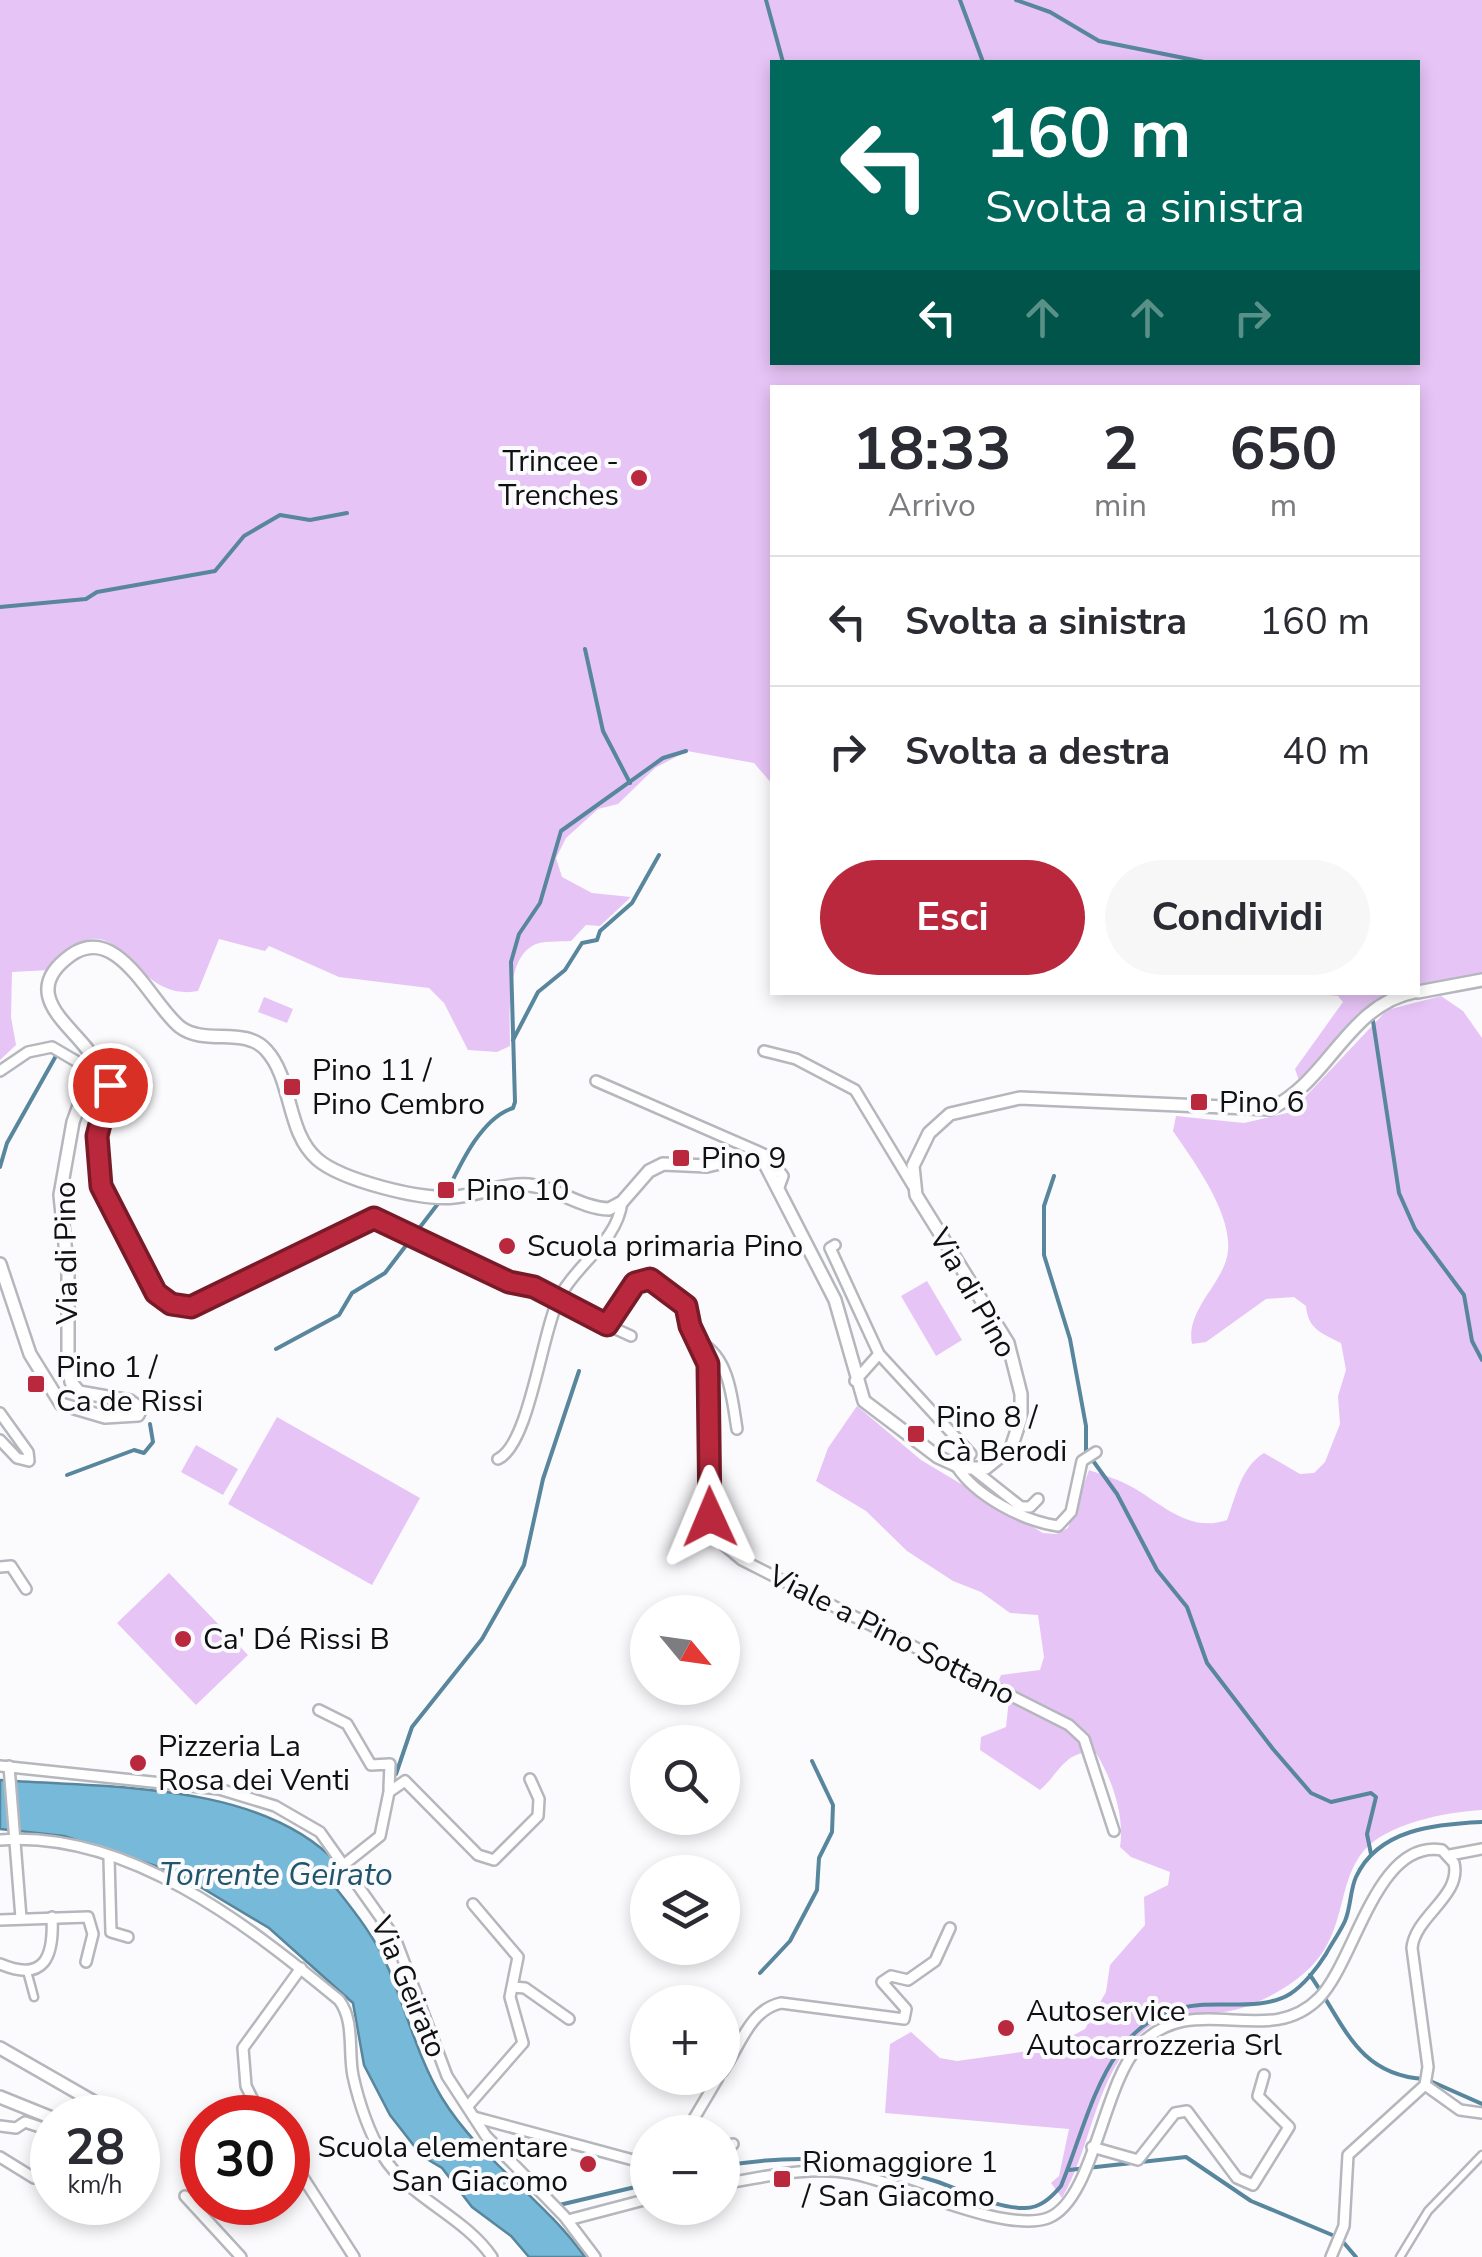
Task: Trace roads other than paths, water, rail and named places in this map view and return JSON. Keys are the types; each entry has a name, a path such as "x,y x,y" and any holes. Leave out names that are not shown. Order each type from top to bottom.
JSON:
{"street":[{"path":"92,1072 93,1057 56,1016 50,998 55,976 65,960 80,950 97,948 122,960 186,1031 246,1039 264,1046 275,1062 301,1136 314,1157 332,1170 426,1196 454,1197 527,1185 595,1208 614,1208 649,1171 669,1163 707,1166 752,1157 764,1162 835,1300 855,1381 864,1400 957,1466 970,1482 1003,1505 1058,1526 1071,1512 1082,1461 1096,1452"},
{"path":"1420,991 1482,980"},
{"path":"913,1186 912,1166 929,1132 950,1114 988,1102 1020,1098 1270,1109 1301,1089 1382,1002 1406,995"},
{"path":"0,1072 28,1052 52,1047 107,1078 110,1085 97,1136 101,1186 156,1293 171,1304 191,1307 204,1302 374,1218 509,1282 558,1299 631,1336"},
{"path":"764,1051 796,1059 855,1090 913,1186"},
{"name":"Via di Pino","path":"0,1264 30,1354 61,1404 105,1417 138,1415 141,1409 134,1402 78,1392 71,1382 68,1362 68,1274 60,1195 72,1122 92,1072"},
{"path":"596,1081 768,1156 783,1176 778,1187"},
{"name":"Via di Pino","path":"913,1186 1008,1343 1017,1371 1021,1394 1018,1432 999,1461 974,1469"},
{"path":"498,1459 509,1452 526,1408 558,1299 583,1260 611,1235 620,1221 622,1202"},
{"path":"835,1245 830,1248 846,1290 879,1354 971,1454"},
{"name":"Viale a Pino Sottano","path":"607,1325 635,1283 650,1279 686,1306 708,1364 710,1517 724,1544 742,1560 1052,1715 1084,1739 1114,1831"},
{"name":"Viale a Pino Sottano","path":"698,1342 711,1350 727,1378 737,1429"},
{"path":"855,1381 879,1354"},
{"path":"0,1414 28,1452 29,1461 20,1460 0,1440"},
{"path":"957,1466 974,1469 1021,1506 1030,1507 1038,1500"},
{"path":"0,1567 12,1566 26,1589"},
{"path":"319,1710 347,1724 371,1766 390,1764 380,1836 346,1863"},
{"path":"4,1766 16,1839 21,1918"},
{"name":"Via Geirato","path":"4,1766 237,1793 305,1821 346,1863 395,1938 447,2076 500,2153 547,2197 595,2257"},
{"path":"389,1792 398,1784 409,1782 456,1835 489,1861 503,1854 537,1819 540,1799 530,1779"},
{"path":"0,1840 66,1843 172,1882 223,1910 301,1968 345,2007 352,2074 384,2158 474,2236 492,2257"},
{"path":"740,2181 812,2171 849,2173 1007,2220 1039,2220 1058,2212 1073,2195 1124,2063 1150,2035 1177,2019 1274,2020 1309,2006 1338,1974 1395,1867 1418,1851 1434,1849 1450,1855 1482,1849"},
{"path":"1331,2257 1347,2241 1348,2154 1425,2085 1428,2067 1412,1948 1417,1930 1454,1879 1450,1855"},
{"path":"109,1858 110,1929 128,1937"},
{"path":"468,2106 523,2043 513,2015 518,1957 472,1904"},
{"path":"0,1920 88,1916 93,1934 86,1962"},
{"path":"0,1964 26,1971 37,1968 52,1951 52,1917"},
{"path":"740,2046 753,2018 768,2006 781,2003 904,2020 906,2009 882,1982 891,1976 908,1980 935,1961 950,1928"},
{"path":"250,2095 246,2086 243,2048 301,1968"},
{"path":"26,1971 34,1997"},
{"path":"514,1987 525,1988 568,2020"},
{"path":"0,2048 82,2095"},
{"path":"1092,2147 1138,2160 1175,2113 1186,2111 1237,2178 1253,2185 1289,2128 1258,2096 1264,2075"},
{"path":"1425,2085 1460,2110 1482,2112"},
{"path":"0,2097 30,2109"},
{"path":"474,2116 630,2159"},
{"path":"0,2126 16,2128 25,2122 30,2124"},
{"path":"1400,2257 1428,2211 1482,2155"},
{"path":"0,2157 30,2176"},
{"path":"310,2188 354,2257"},
{"path":"566,2218 630,2203"},
{"path":"211,2225 241,2257"}],"water":[{"name":"Torrente Geirato","path":"0,1780 180,1794 268,1817 306,1837 338,1864 335,1887 384,1959 419,2051 442,2098 474,2141 550,2216 585,2257 529,2257 511,2236 472,2207 442,2168 422,2156 390,2115 364,2065 353,2003 269,1928 177,1873 64,1836 0,1829"}],"waterway":[{"path":"766,0 782,60"},
{"path":"960,0 982,60"},
{"path":"1016,0 1050,12 1099,41 1194,60"},
{"path":"0,607 86,599 97,592 215,571 244,536 280,515 310,520 347,513"},
{"path":"585,649 603,731 630,783"},
{"path":"446,1194 481,1132 513,1108 515,1102 511,962 519,934 540,903 561,831 663,758 686,751"},
{"path":"513,1040 538,992 565,970 582,943 597,940 600,931 632,903 659,855"},
{"path":"1373,1021 1399,1193 1415,1229 1464,1295 1472,1341 1482,1360"},
{"path":"0,1167 7,1143 57,1054"},
{"path":"1054,1176 1044,1206 1044,1255 1070,1339 1086,1426 1086,1451 1117,1494 1157,1570 1187,1607 1207,1663 1273,1749 1311,1793 1331,1802 1371,1793 1376,1797 1367,1834 1371,1854"},
{"path":"276,1349 339,1315 352,1293 385,1273 440,1201"},
{"path":"396,1774 412,1727 482,1639 524,1565 543,1479 579,1371"},
{"path":"67,1475 134,1450 144,1453 153,1442 150,1424"},
{"path":"760,1973 790,1941 817,1890 819,1858 832,1832 833,1805 812,1761"},
{"path":"740,2163 804,2159 855,2163 935,2181 1001,2205 1039,2205 1061,2186 1106,2071 1143,2026 1168,2012 1200,2005 1258,2004 1290,1994 1326,1954 1345,1921 1356,1877 1379,1848 1410,1832 1482,1822"},
{"path":"1310,1975 1343,2028 1367,2057 1400,2075 1423,2079"},
{"path":"1428,2080 1482,2104"},
{"path":"1069,2170 1186,2157 1251,2201 1337,2237"},
{"path":"555,2206 630,2188"},
{"path":"1344,2243 1356,2257"}],"place":[{"name":"Trincee - Trenches","path":"639,478"},
{"name":"Pino 11 / Pino Cembro","path":"292,1087"},
{"name":"Pino 6","path":"1199,1102"},
{"name":"Pino 9","path":"681,1158"},
{"name":"Pino 10","path":"446,1190"},
{"name":"Scuola primaria Pino","path":"507,1246"},
{"name":"Pino 1 / Ca de Rissi","path":"36,1384"},
{"name":"Pino 8 / Cà Berodi","path":"916,1434"},
{"name":"Ca' Dé Rissi B","path":"183,1639"},
{"name":"Pizzeria La Rosa dei Venti","path":"138,1763"},
{"name":"Autoservice Autocarrozzeria Srl","path":"1006,2028"},
{"name":"Scuola elementare San Giacomo","path":"588,2164"},
{"name":"Riomaggiore 1 / San Giacomo","path":"782,2179"}]}
